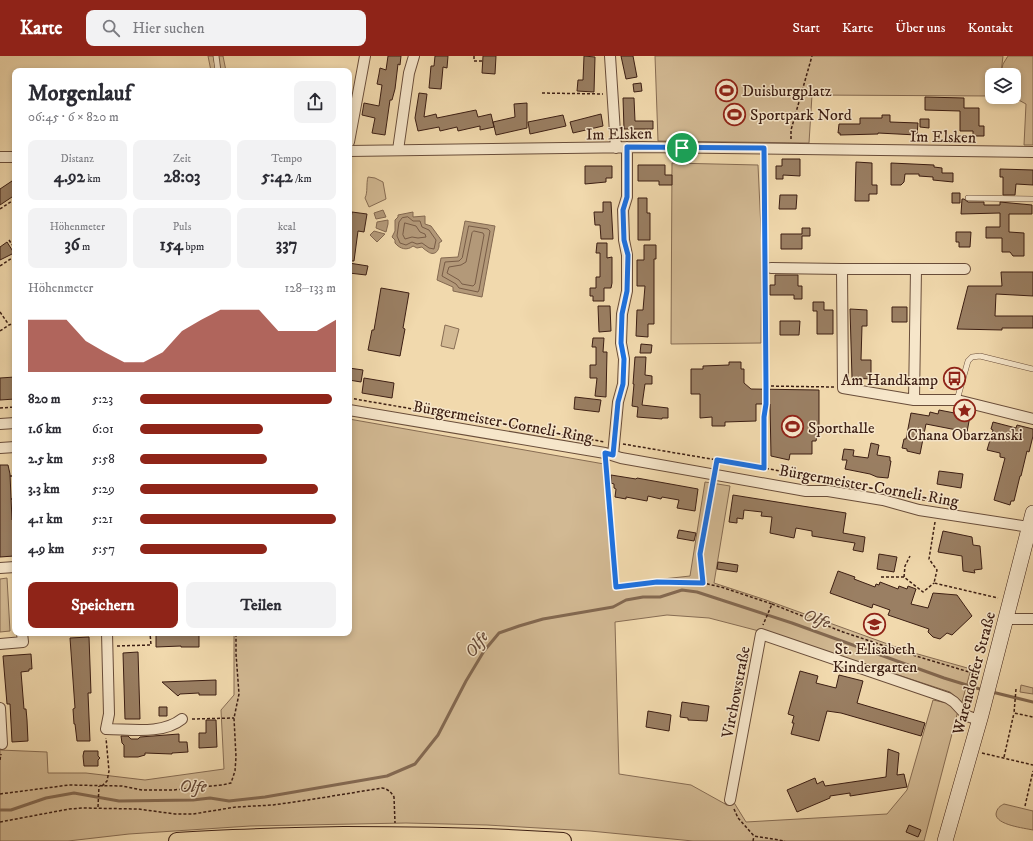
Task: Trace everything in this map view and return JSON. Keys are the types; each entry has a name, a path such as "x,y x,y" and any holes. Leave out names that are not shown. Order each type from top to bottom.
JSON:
{"main road":[{"name":"Warendorfer Straße","path":"946,841 1011,601 1031,520"},
{"path":"177,841 305,836 395,835 563,841"}],"street":[{"path":"352,126 365,56"},
{"path":"398,150 409,73 414,56"},
{"path":"610,56 616,148"},
{"path":"609,454 614,443 618,402 623,384 624,359 621,343 622,314 627,291 628,255 624,240 623,210 627,197 627,147"},
{"name":"Im Elsken","path":"352,151 627,147 1033,152"},
{"path":"0,157 12,157"},
{"path":"842,269 843,388 914,400 957,400 1033,419"},
{"path":"914,400 916,269"},
{"path":"767,270 965,269"},
{"name":"Bürgermeister-Corneli-Ring","path":"352,411 609,454 806,491 828,491 883,500 919,510 938,507 1031,520"},
{"path":"0,424 12,423"},
{"path":"0,448 12,446"},
{"path":"0,568 12,567"},
{"path":"1006,619 1033,619"},
{"name":"Virchowstraße","path":"730,800 761,634 948,698 954,702 967,716 979,720"},
{"path":"0,644 23,642 22,636"},
{"path":"107,636 109,714 106,729 143,730 166,728 175,725 182,719"},
{"path":"0,708 2,744"}],"lane":[{"path":"216,56 218,68"},
{"path":"968,198 1033,199"},
{"path":"957,400 968,361 972,357 980,356 1033,369"}],"path":[{"path":"474,56 474,61 483,61"},
{"path":"791,149 791,130 812,56"},
{"path":"542,93 612,94"},
{"path":"764,148 767,270 764,468"},
{"path":"0,210 12,200"},
{"path":"9,240 12,244"},
{"path":"0,266 12,258"},
{"path":"4,259 7,262"},
{"path":"0,312 9,325"},
{"path":"0,331 12,324"},
{"path":"766,386 827,386 843,388"},
{"path":"352,399 764,468 807,476 815,481"},
{"path":"0,408 12,407"},
{"path":"609,454 616,587 657,582 703,583 721,587 772,604 843,632 906,653 988,686"},
{"path":"703,583 700,554 714,474"},
{"path":"881,577 904,577 923,592 934,583 937,570 929,559 938,507 910,497"},
{"path":"904,577 905,566 910,556"},
{"path":"934,583 1011,601"},
{"path":"764,621 772,604"},
{"path":"107,647 151,645 150,636"},
{"path":"0,794 70,786 122,786 142,790 173,790 222,786 231,783 235,771 236,758 234,718 239,694 236,636"},
{"path":"1004,758 1014,712 1016,689"},
{"path":"1014,712 1033,717"},
{"path":"182,719 234,718"},
{"path":"102,786 107,781 109,771 106,729"},
{"path":"970,750 1033,765"},
{"path":"1025,806 1033,771"},
{"path":"98,806 99,787"},
{"path":"0,822 69,809 98,806 175,814 193,814 236,807 274,805 382,788 387,789 394,797 395,835"},
{"path":"730,800 738,818 754,836 785,841"},
{"path":"753,841 754,836"}],"shaded area":[{"path":"208,56 213,56 215,68 210,68"},
{"path":"219,56 223,56 225,68 221,68"},
{"name":"Sportpark Nord","path":"655,56 1003,56 1002,68 985,68 985,96 812,95 809,143 658,141"},
{"name":"Sportpark Nord","path":"1008,56 1033,56 1033,145 1024,145 1026,104 1021,101 1021,68 1002,68"},
{"path":"672,163 758,165 762,251 761,343 671,344"},
{"path":"368,177 375,178 383,182 386,199 369,207 365,198"},
{"path":"445,325 459,329 454,349 441,346"},
{"path":"352,420 604,464 614,589 618,584 690,576 705,482 730,486 714,583 766,600 907,651 971,669 962,702 950,692 764,631 709,618 667,615 615,622 619,774 691,785 727,805 733,801 746,822 887,814 907,790 933,700 947,703 958,711 924,841 693,841 590,831 487,825 406,823 250,826 129,834 68,841 0,841 0,750 47,752 48,773 86,773 145,780 224,769 221,710 234,695 234,636 352,636"},
{"path":"7,578 10,631 0,632 0,579"},
{"path":"1021,685 1033,688 1033,694 1020,692"},
{"path":"1004,804 1033,811 1033,830 1005,823 997,818 997,810"}],"water":[{"path":"383,210 386,217 376,219 374,213"},
{"path":"413,212 413,217 425,216 425,224 431,226 442,241 439,243 439,248 436,252 430,253 422,247 417,248 413,246 404,249 395,243 395,240 392,237 395,231 395,220 398,215"},
{"path":"388,220 386,232 376,228 377,222"},
{"path":"465,221 495,226 482,297 453,291 453,287 437,280 441,258 458,257"},
{"path":"374,231 385,234 377,242 370,235"}],"building":[{"path":"388,56 401,56 400,65 398,64 395,89 392,100 390,100 385,135 372,133 375,118 362,115 364,103 379,106 382,85 377,84 380,68 386,70"},
{"path":"435,56 448,56 447,68 443,67 441,89 429,88 431,66 434,66"},
{"path":"483,56 496,56 495,74 482,73"},
{"path":"584,56 595,57 594,92 577,91 578,80 583,80"},
{"path":"621,56 633,56 637,77 626,79"},
{"path":"641,83 642,91 634,92 633,84"},
{"path":"419,93 427,94 424,117 436,114 437,118 476,110 478,117 491,114 494,127 480,130 480,126 458,131 457,127 440,131 439,127 418,131 415,118"},
{"path":"925,97 964,98 964,108 979,108 979,126 984,126 984,136 973,136 973,131 960,131 960,111 925,110"},
{"path":"623,98 634,98 635,121 653,121 653,129 624,129"},
{"path":"527,103 527,128 496,135 493,122 515,117 514,104"},
{"path":"601,114 603,126 573,133 570,122"},
{"path":"563,115 566,126 530,134 528,122"},
{"path":"882,115 890,115 890,122 918,123 917,135 878,133 840,135 840,133 838,133 839,124 860,124 860,118 882,118"},
{"path":"920,119 929,119 929,128 920,127"},
{"path":"782,159 800,159 800,176 783,175 783,179 776,179 776,166 782,166"},
{"path":"856,162 872,163 872,185 877,185 877,194 869,194 869,201 855,201"},
{"path":"891,163 934,165 934,167 942,168 942,173 953,173 953,182 933,180 933,177 919,176 919,174 905,174 904,182 901,185 891,185"},
{"path":"638,165 665,165 665,175 672,175 672,185 659,185 659,181 638,181"},
{"path":"585,166 612,166 612,178 606,178 606,182 585,184"},
{"path":"1000,169 1033,170 1033,185 1016,184 1015,195 1003,195 1003,177 1000,177"},
{"path":"12,181 12,197 0,205 0,189"},
{"path":"952,193 960,193 960,203 952,203"},
{"path":"780,195 797,195 796,209 779,209"},
{"path":"638,198 647,198 647,213 650,213 650,240 638,240"},
{"path":"962,199 968,202 984,202 984,205 1000,205 1000,202 1032,205 1032,214 1009,214 1009,232 1024,233 1024,256 1013,256 1010,252 1002,252 1002,238 986,238 986,227 1000,227 1000,213 961,214"},
{"path":"603,202 611,202 613,239 601,239 600,225 595,225 594,212 603,212"},
{"path":"352,212 367,214 364,232 358,231 354,261 352,261"},
{"path":"802,228 810,228 810,236 802,236 802,249 781,249 781,234 802,234"},
{"path":"956,232 971,232 970,247 959,247 959,242 956,242"},
{"path":"7,242 12,250 12,254 0,260 0,247"},
{"path":"597,243 607,243 607,258 612,257 612,283 611,288 604,288 604,301 593,301 593,296 590,296 590,288 596,288 596,277 600,277 600,253 596,253"},
{"path":"644,245 656,245 656,259 654,259 654,324 648,324 648,337 636,336 637,310 643,310 645,286 637,286 637,260 644,260"},
{"path":"352,263 368,266 366,275 352,273"},
{"path":"1001,272 1033,272 1033,296 996,294 995,316 1033,316 1033,328 1002,328 1002,330 957,329 968,286 1002,286"},
{"path":"775,275 798,275 798,286 802,286 802,299 794,299 794,295 770,295 770,285 775,285"},
{"path":"381,288 409,293 400,356 368,350 372,330 374,330"},
{"path":"813,302 824,302 824,310 833,310 833,334 817,334 817,311 813,311"},
{"path":"598,306 610,306 611,331 599,332"},
{"path":"892,307 907,307 907,322 892,322"},
{"path":"850,309 867,310 867,326 862,326 861,360 871,360 871,379 852,378"},
{"path":"780,321 800,321 799,335 780,335"},
{"path":"593,338 604,338 603,352 607,352 606,397 595,396 597,378 590,378 590,365 596,365 596,347 592,347"},
{"path":"641,344 652,345 651,353 640,353"},
{"path":"635,357 646,357 645,375 652,376 652,384 645,384 642,405 668,408 668,418 637,417 638,407 632,406"},
{"path":"729,362 741,362 741,369 744,369 744,383 751,389 819,390 819,424 816,441 812,441 812,454 790,454 789,460 771,456 770,404 756,404 756,421 725,422 725,426 712,426 712,417 700,418 700,394 691,394 691,369 703,369 703,366 729,365"},
{"path":"352,368 363,370 361,382 352,380"},
{"path":"12,377 12,399 0,400 0,378"},
{"path":"364,378 394,383 392,398 362,393"},
{"path":"575,397 601,400 599,412 574,409"},
{"path":"939,410 970,416 967,432 926,424 920,454 907,451 907,449 902,448 904,439 906,439 911,413 929,416 930,412 938,414"},
{"path":"993,422 1016,428 1017,425 1033,429 1029,452 1027,451 1014,501 1011,501 1010,505 994,500 1005,458 1000,457 1000,453 987,450 993,430 991,429"},
{"path":"871,443 879,445 877,455 890,457 891,461 888,478 877,477 870,474 845,469 847,460 842,460 844,449 854,450 853,456 868,458"},
{"path":"0,465 8,465 10,474 12,556 0,557"},
{"path":"939,471 963,474 961,488 937,484"},
{"path":"611,475 698,489 695,511 677,508 679,500 662,497 661,499 648,496 647,501 626,497 626,499 615,497 616,489 614,488 614,484 611,483"},
{"path":"733,495 846,513 843,533 865,537 863,552 853,550 855,543 812,536 812,531 796,528 794,538 770,533 772,517 761,516 762,512 744,510 743,519 737,518 737,523 729,522"},
{"path":"679,530 696,533 694,541 677,538"},
{"path":"943,531 972,537 973,545 980,546 982,569 974,570 975,573 963,571 962,556 938,552"},
{"path":"879,554 897,557 894,572 877,569"},
{"path":"718,562 738,565 737,572 717,569"},
{"path":"838,571 855,577 854,579 875,587 876,584 879,585 880,582 898,589 899,586 907,589 908,586 916,589 911,604 928,608 933,593 957,595 972,616 952,635 947,633 940,639 933,637 928,632 929,629 888,615 890,610 873,604 872,608 830,593"},
{"path":"156,636 199,636 199,647 156,647"},
{"path":"89,637 91,693 88,693 90,741 77,741 74,724 73,709 75,708 70,638"},
{"path":"138,652 140,719 125,719 123,653"},
{"path":"31,654 32,669 21,672 24,709 26,709 28,741 12,742 10,704 7,704 3,656"},
{"path":"800,671 818,676 816,683 836,688 839,675 863,681 857,703 925,723 921,736 841,713 827,711 819,741 791,734 794,716 788,714"},
{"path":"216,680 216,695 199,695 199,693 180,694 178,696 162,682"},
{"path":"682,702 709,706 707,721 688,720 688,718 680,717"},
{"path":"159,707 167,707 167,716 159,716"},
{"path":"648,711 671,715 669,731 646,727"},
{"path":"206,720 216,720 217,747 199,748 199,733 206,733"},
{"path":"179,734 179,742 187,742 188,752 172,754 145,753 145,755 138,757 124,757 124,745 122,743 121,736 128,736 131,739 138,739 140,737"},
{"path":"888,749 899,753 897,775 904,774 907,787 850,796 850,793 830,796 830,798 797,812 787,790 815,778 817,784 823,781 825,786 886,777"},
{"path":"84,751 98,751 98,756 100,758 98,760 98,766 84,766"},
{"path":"909,825 921,830 918,837 906,832"}],"waterway":[{"name":"Olfe","path":"0,810 11,810 46,798 74,793 119,801 193,800 210,798 229,801 265,797 387,776 415,764 438,735 466,681 484,651 499,633 543,619 613,607 626,600 643,597 660,597 682,590 697,592 792,623 944,678 983,690"},
{"name":"Olfe","path":"992,692 1033,702"}],"place":[{"name":"Duisburgplatz","path":"727,90"},
{"name":"Sportpark Nord","path":"734,114"},
{"name":"Am Handkamp","path":"954,379"},
{"name":"Chana Obarzanski","path":"965,410"},
{"name":"Sporthalle","path":"793,427"},
{"name":"St. Elisabeth Kindergarten","path":"875,625"}],"route":[{"path":"627,147 682,148 764,148 766,404 764,417 764,468 717,460 701,543 700,554 703,583 657,582 616,587 605,453 613,455 618,402 623,384 624,359 621,343 622,314 627,291 628,255 624,240 623,210 627,197 627,147"}]}
